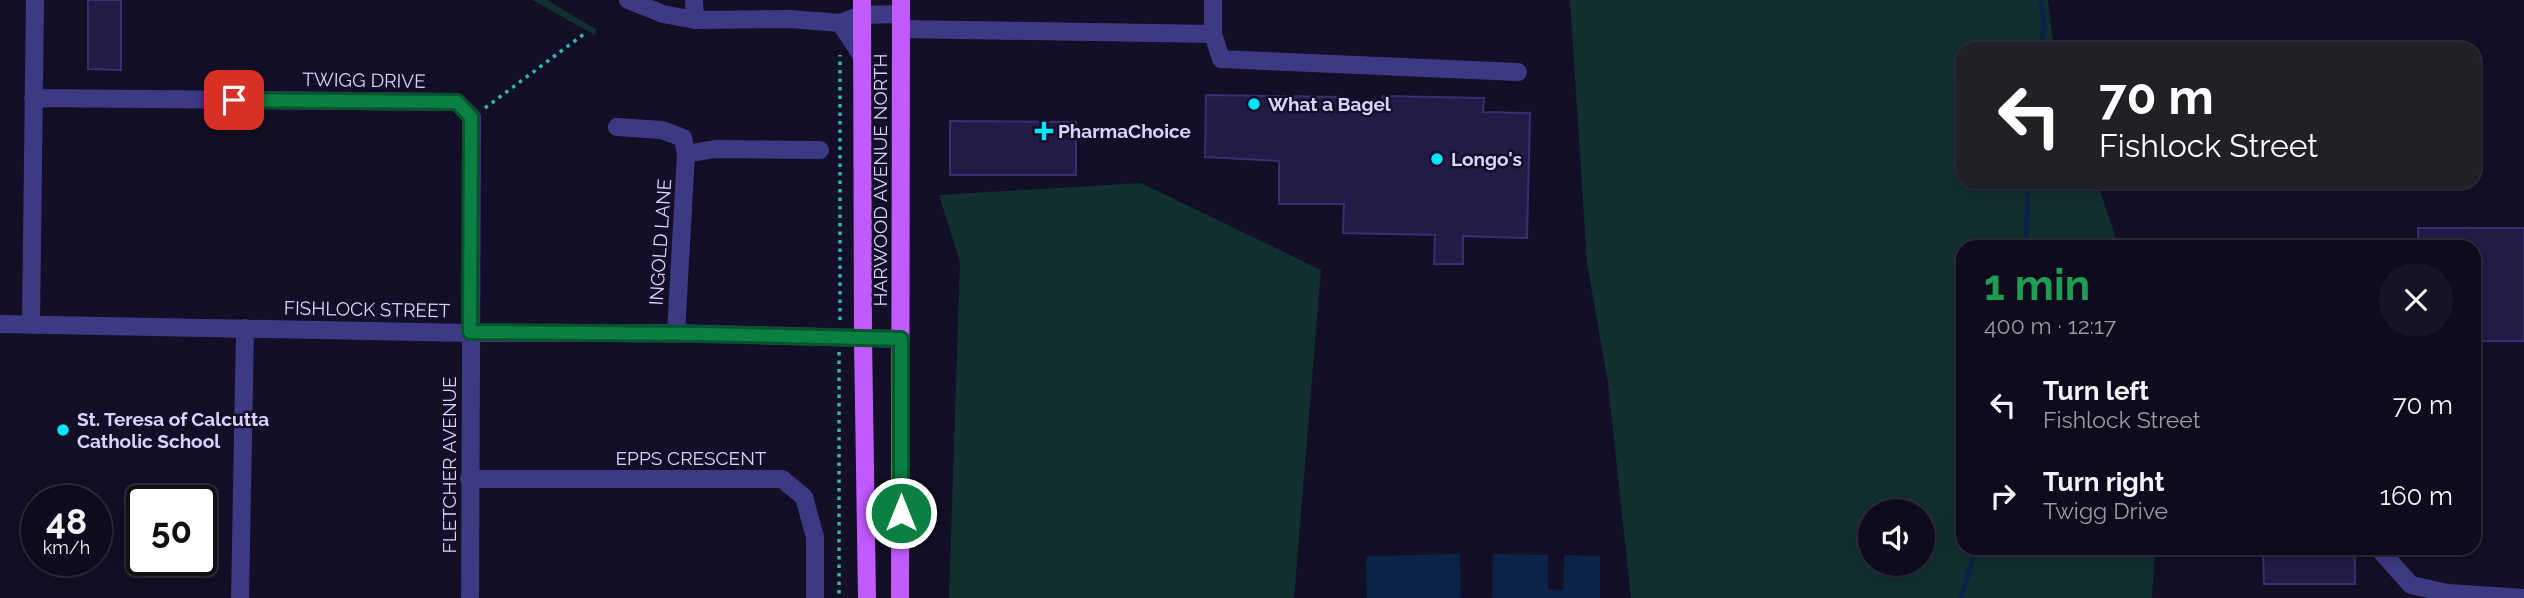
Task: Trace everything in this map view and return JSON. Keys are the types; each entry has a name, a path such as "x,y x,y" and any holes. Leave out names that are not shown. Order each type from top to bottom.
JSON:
{"main road":[{"name":"HARWOOD AVENUE NORTH","path":"862,7 867,598"},
{"name":"HARWOOD AVENUE NORTH","path":"900,598 901,14"}],"street":[{"path":"31,324 34,0"},
{"path":"628,0 663,14 695,20 791,19 841,23 862,7 901,14 1213,34"},
{"path":"694,0 695,20"},
{"path":"744,0 744,19"},
{"path":"1213,0 1213,34 1221,60 1518,72"},
{"path":"841,23 862,56"},
{"name":"TWIGG DRIVE","path":"33,98 457,102 471,117"},
{"path":"470,332 471,117"},
{"name":"INGOLD LANE","path":"617,128 662,130 682,138 686,154 676,333"},
{"name":"INGOLD LANE","path":"686,154 715,149 820,150"},
{"name":"FISHLOCK STREET","path":"0,324 676,333 901,339"},
{"path":"240,598 245,328"},
{"name":"FLETCHER AVENUE","path":"470,332 470,598"},
{"name":"EPPS CRESCENT","path":"469,479 782,479 804,497 815,537 815,598"},
{"path":"2384,555 2411,584 2448,593 2524,597"}],"path":[{"path":"839,598 841,23"},
{"path":"471,117 584,34"},
{"path":"820,150 862,150"}],"green space":[{"path":"532,0 547,0 596,29 595,35"},
{"path":"1570,0 2048,0 2053,42 1956,42 1956,189 2099,189 2117,240 1956,240 1956,555 2155,555 2152,598 1631,598 1608,383 1587,263"},
{"path":"1141,183 1321,270 1294,598 949,598 960,262 939,195"}],"water":[{"path":"1460,554 1461,598 1367,598 1366,556"},
{"path":"1493,554 1548,555 1548,589 1563,590 1564,555 1600,556 1600,598 1492,598"}],"building":[{"path":"88,0 121,0 121,70 88,69"},
{"name":"Longo's","path":"1206,95 1344,97 1346,107 1382,108 1383,96 1484,98 1483,112 1530,113 1527,238 1463,236 1463,264 1434,264 1435,235 1343,233 1344,204 1279,204 1279,161 1205,157"},
{"path":"950,121 1076,122 1076,175 950,175"},
{"path":"2418,228 2524,228 2524,341 2481,341 2481,240 2418,240"},
{"path":"2263,555 2355,555 2355,584 2264,584"}],"waterway":[{"path":"2041,0 2044,29 2042,42"},
{"path":"2026,240 2028,189"},
{"path":"1961,598 1974,555"}],"place":[{"name":"What a Bagel","path":"1254,104"},
{"name":"PharmaChoice","path":"1044,131"},
{"name":"Longo's","path":"1437,159"},
{"name":"St. Teresa of Calcutta Catholic School","path":"63,430"}],"route":[{"path":"234,100 457,102 471,117 470,332 901,339 901,513"}]}
